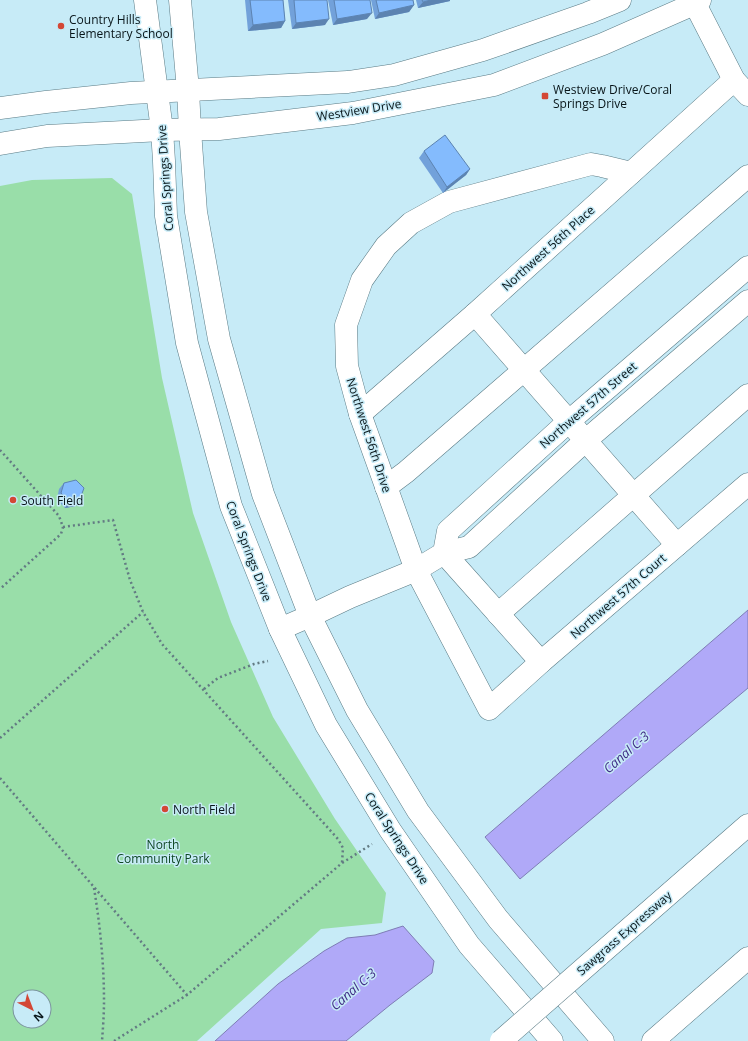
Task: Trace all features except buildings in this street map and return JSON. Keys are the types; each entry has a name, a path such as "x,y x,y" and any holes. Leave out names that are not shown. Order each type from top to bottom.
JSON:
{"main road":[{"name":"Coral Springs Drive","path":"145,0 162,130 166,216 187,343 231,506 280,629 326,725 390,830 469,945 546,1035"},
{"path":"180,0 188,90 196,212 219,339 263,494 310,616 357,710 418,811 498,919 603,1041"},
{"path":"0,108 46,102 157,92 348,82 394,75 483,50 588,13 620,0"},
{"path":"696,1 741,87"},
{"name":"Westview Drive","path":"0,144 47,136 162,130 219,129 353,113 494,86 603,44 696,1"},
{"name":"Northwest 56th Place","path":"360,414 475,314 631,173 741,87"},
{"name":"Northwest 56th Drive","path":"489,709 416,570 360,414 347,366 346,325 362,280 386,246 411,223 449,202 590,164 631,173"},
{"path":"386,487 406,472 748,176"},
{"name":"Northwest 57th Street","path":"444,553 448,531 568,422 748,267"},
{"name":"Northwest 57th Street","path":"280,629 350,597 416,570 444,553 469,547 585,441 748,301"},
{"path":"475,314 677,545"},
{"path":"498,614 748,395"},
{"name":"Northwest 57th Court","path":"489,709 541,662 748,484"},
{"path":"444,553 541,662"},
{"name":"Sawgrass Expressway","path":"501,1041 748,825"},
{"path":"658,1036 748,958"}],"path":[{"path":"0,450 59,516 64,526 61,534 0,589"},
{"path":"64,526 113,520 130,580 143,612 162,644 338,840 343,848 342,863"},
{"path":"0,738 143,612"},
{"path":"204,689 218,678 254,664 268,661"},
{"path":"0,778 187,995"},
{"path":"114,1041 187,995 342,863 372,844"},
{"path":"94,887 102,949 104,1001 102,1041"}],"green space":[{"name":"North Community Park","path":"112,178 132,194 162,378 193,513 231,622 273,717 335,819 386,893 382,923 321,929 197,1041 0,1041 0,186 32,180"}],"water":[{"name":"Canal C-3","path":"748,610 748,688 520,879 485,837"},
{"name":"Canal C-3","path":"403,926 434,961 432,973 346,1041 215,1041 278,984 324,951 347,938 375,935"}],"place":[{"name":"Country Hills Elementary School","path":"61,26"},
{"name":"Westview Drive/Coral Springs Drive","path":"545,96"},
{"name":"South Field","path":"13,500"},
{"name":"North Field","path":"165,809"}]}
